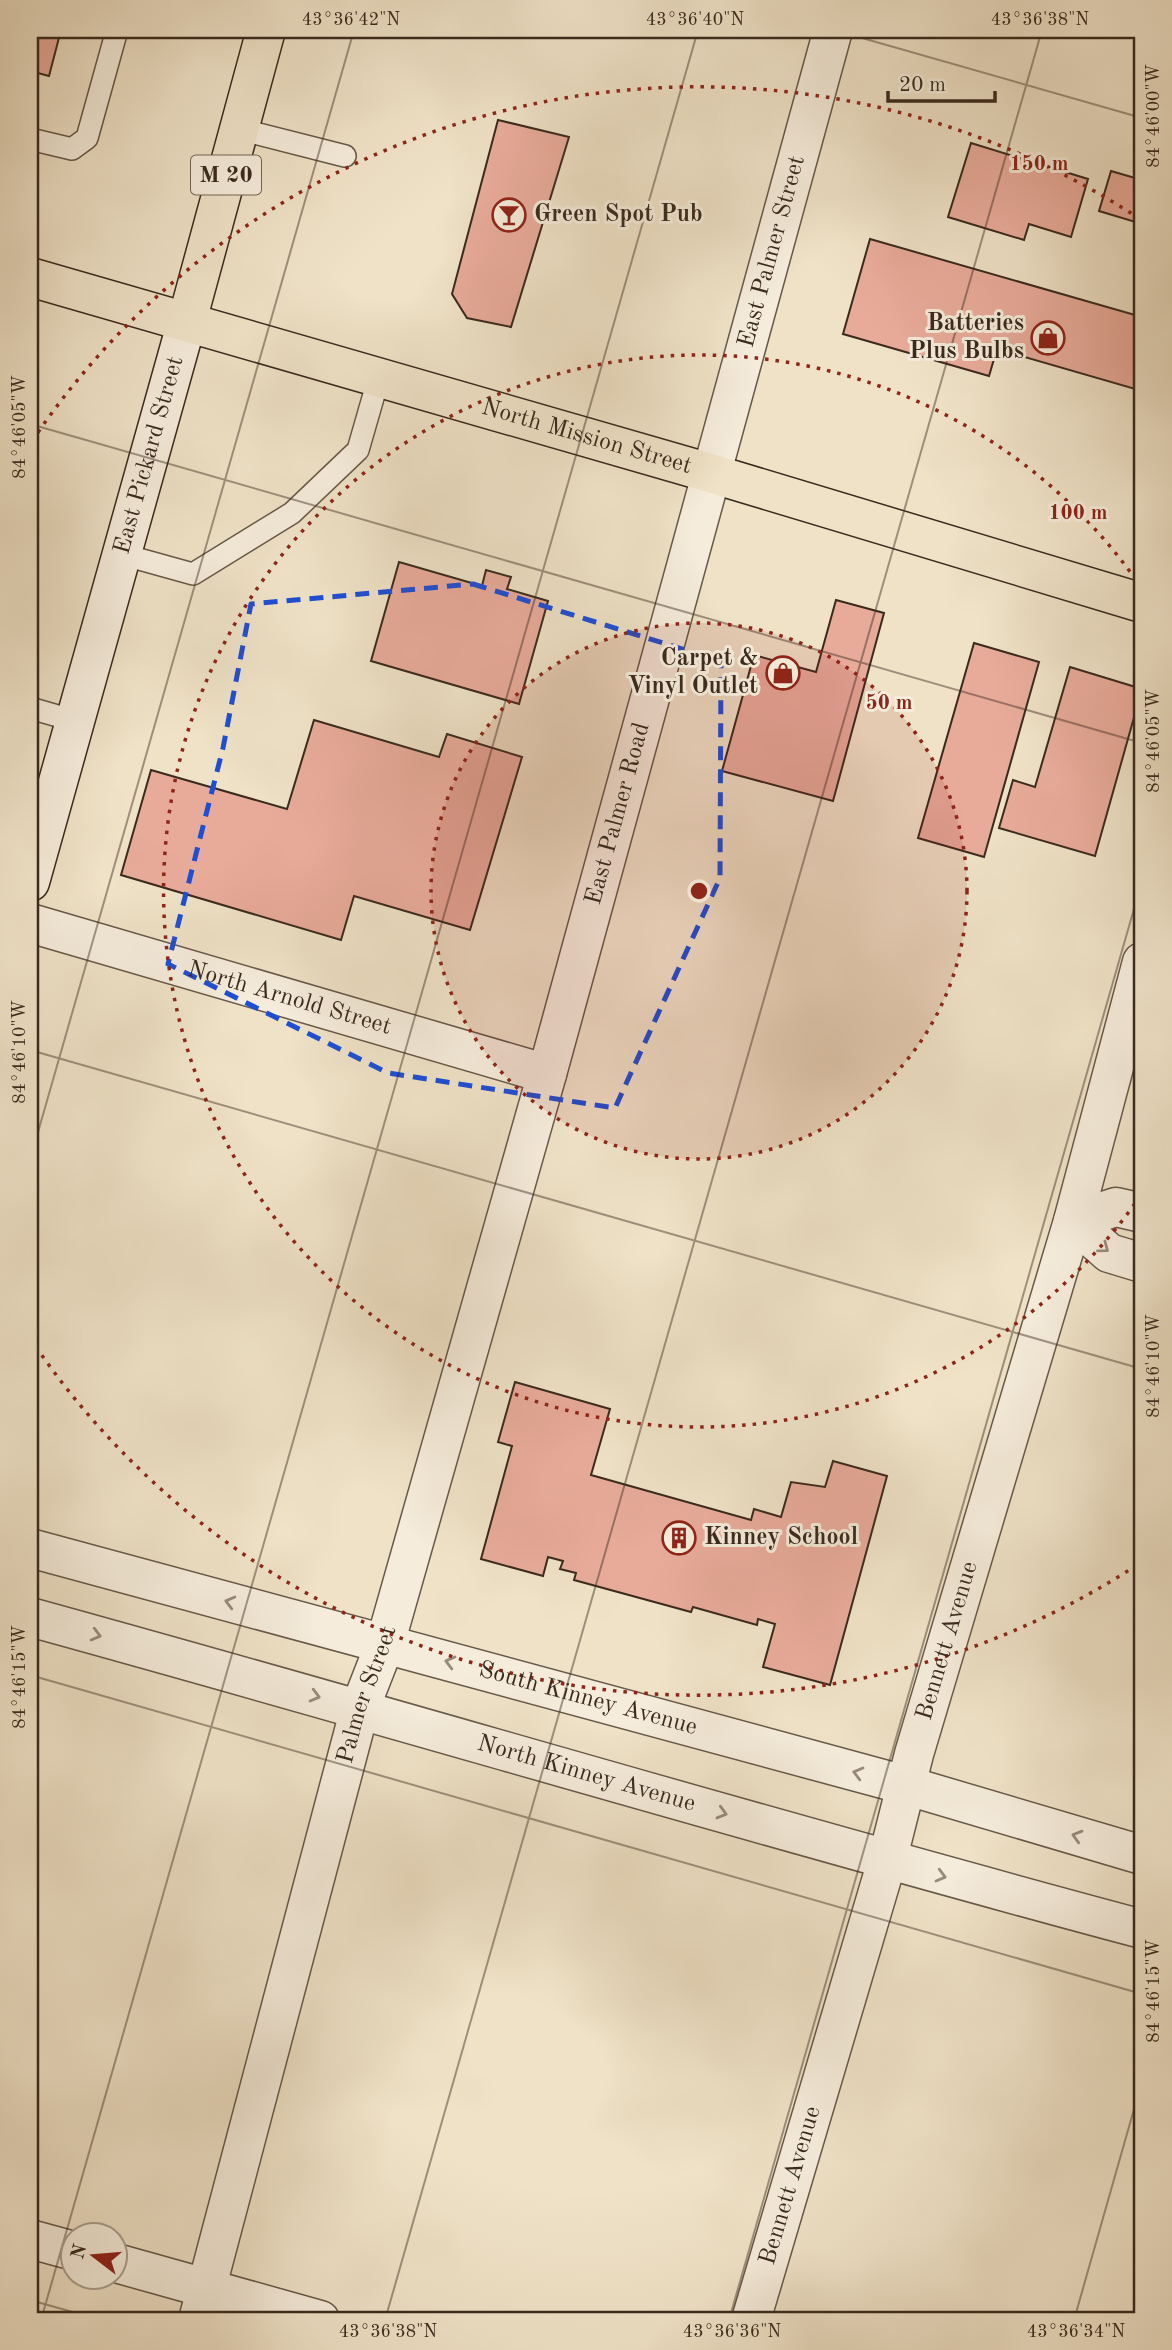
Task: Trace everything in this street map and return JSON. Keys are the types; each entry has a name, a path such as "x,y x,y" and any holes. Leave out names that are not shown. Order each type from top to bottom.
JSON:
{"main road":[{"name":"East Pickard Street","path":"187,321 266,30"},
{"name":"North Mission Street","path":"30,277 710,473 1142,603"}],"street":[{"name":"East Palmer Street","path":"710,473 833,30"},
{"name":"East Pickard Street","path":"33,858 75,721 187,321"},
{"name":"East Palmer Road","path":"547,1073 710,473"},
{"name":"North Arnold Street","path":"30,923 547,1073"},
{"name":"Bennett Avenue","path":"751,2320 887,1861 905,1786 1073,1221 1142,962"},
{"name":"Palmer Street","path":"203,2304 360,1708 384,1644 547,1073"},
{"path":"1142,1213 1116,1206 1073,1221 1109,1254 1142,1263"},
{"name":"South Kinney Avenue","path":"30,1548 905,1786 1142,1855"},
{"name":"North Kinney Avenue","path":"30,1617 360,1708 887,1861 1142,1929"},
{"path":"30,2239 60,2247"},
{"path":"130,2270 203,2304 320,2320"}],"lane":[{"path":"30,139 72,149 86,138 117,30"},
{"path":"239,130 345,156"},
{"path":"121,554 193,574 292,513 358,450 379,377"},
{"path":"30,708 75,721"}],"highlighted area":[{"path":"473,584 721,661 720,878 615,1108 388,1073 168,964 223,748 251,604"}],"building":[{"path":"30,30 61,30 49,76 30,71"},
{"name":"Green Spot Pub","path":"498,120 569,137 511,327 467,318 452,294"},
{"path":"971,143 1088,179 1071,237 1029,224 1024,240 948,217"},
{"path":"1111,171 1142,180 1142,224 1099,211"},
{"path":"870,239 1142,317 1142,391 997,349 989,376 843,334"},
{"path":"399,562 482,586 486,570 511,577 507,589 548,601 519,704 371,661"},
{"path":"836,600 884,613 833,801 722,771 754,655 816,672"},
{"path":"974,643 1039,662 984,857 918,838"},
{"path":"1070,667 1142,689 1095,856 999,828 1013,780 1035,787"},
{"path":"314,720 439,757 447,734 522,757 470,930 354,896 341,940 121,875 151,770 287,809"},
{"name":"Kinney School","path":"515,1382 610,1409 591,1475 751,1520 754,1509 781,1517 791,1482 825,1487 833,1461 887,1476 830,1685 763,1667 775,1624 758,1619 757,1625 693,1607 691,1612 574,1580 576,1573 560,1569 563,1561 548,1557 543,1576 481,1559 512,1446 498,1442"}],"place":[{"name":"Green Spot Pub","path":"509,215"},
{"name":"Batteries Plus Bulbs","path":"1048,338"},
{"name":"Carpet & Vinyl Outlet","path":"783,673"},
{"name":"Kinney School","path":"679,1538"}]}
